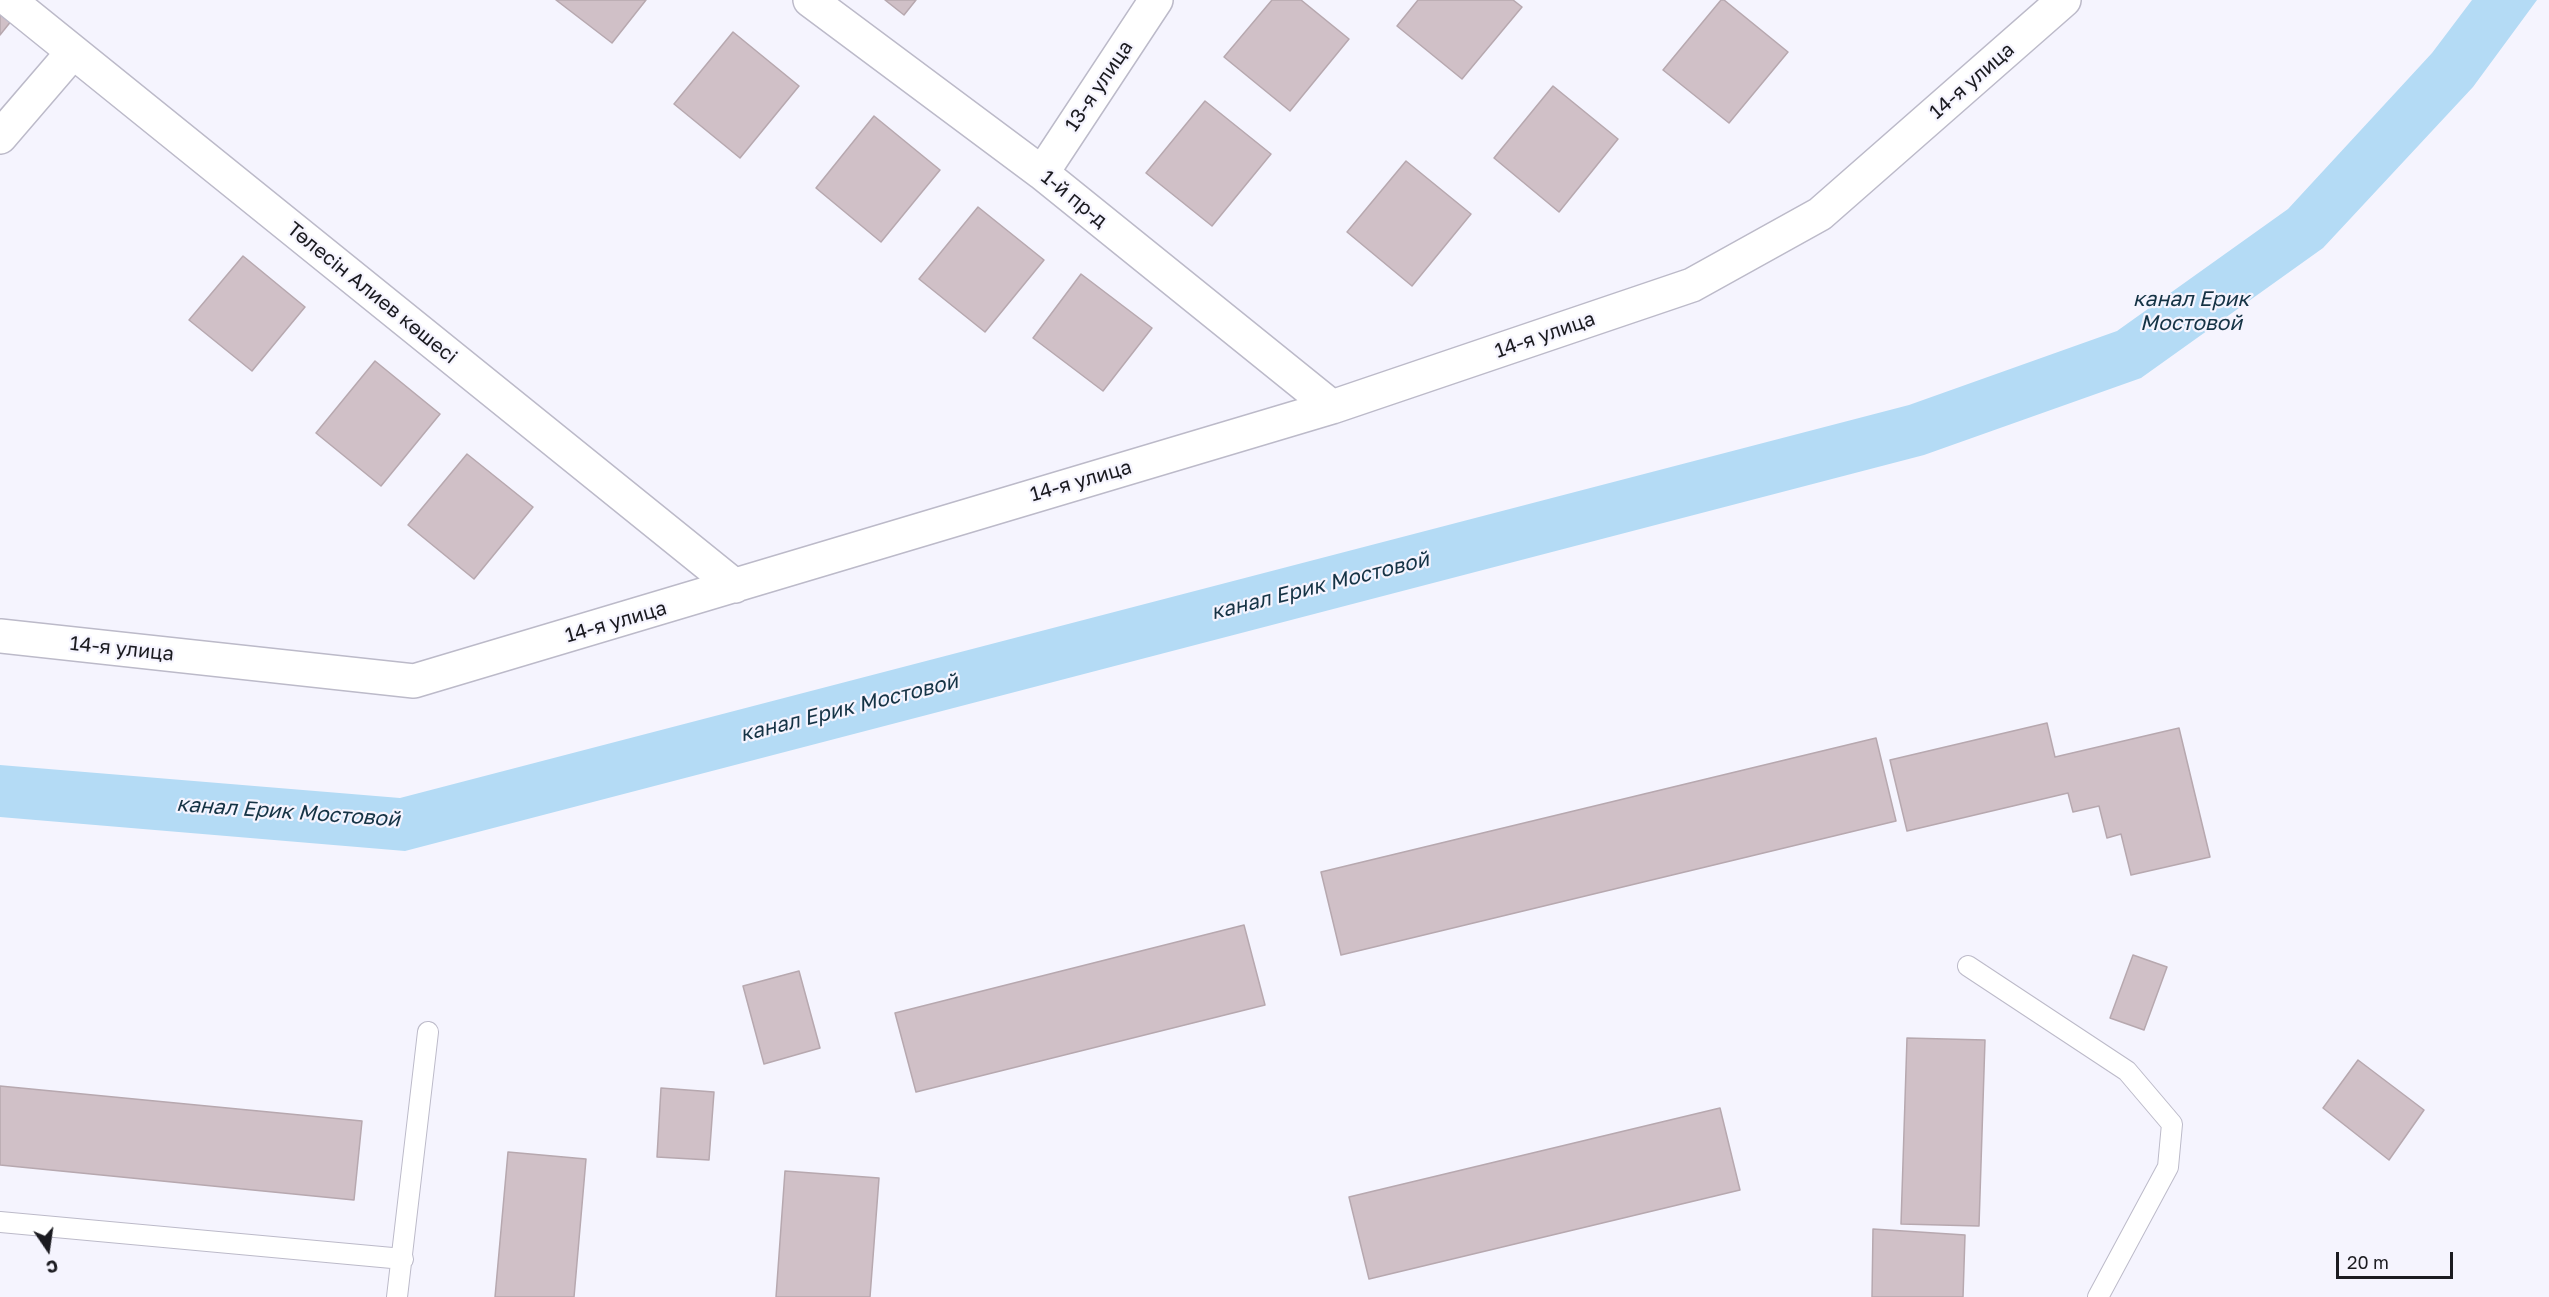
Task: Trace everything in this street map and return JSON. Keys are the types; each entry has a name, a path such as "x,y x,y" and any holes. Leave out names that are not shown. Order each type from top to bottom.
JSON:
{"street":[{"name":"Төлесін Алиев көшесі","path":"9,0 735,586"},
{"name":"1-й пр-д","path":"810,0 1042,173 1332,407"},
{"name":"14-я улица","path":"0,636 414,681 1332,407 1702,280 1820,214 2064,0"},
{"name":"13-я улица","path":"1042,173 1153,1"},
{"path":"0,137 73,52"}],"lane":[{"path":"1968,966 2127,1071 2172,1125 2168,1167 2098,1297"},
{"path":"397,1297 428,1032"},
{"path":"0,1222 403,1259"}],"water":[{"name":"канал Ерик Мостовой","path":"2472,0 2537,0 2473,87 2323,248 2141,378 1924,455 405,851 0,817 0,765 400,798 1909,405 2117,331 2288,209 2432,53"}],"building":[{"path":"0,0 20,10 0,35"},
{"path":"556,0 646,0 612,43"},
{"path":"885,0 916,0 904,15"},
{"path":"1272,0 1301,0 1349,39 1290,111 1224,57"},
{"path":"1418,0 1513,0 1522,7 1462,79 1397,26"},
{"path":"1721,0 1724,0 1788,52 1729,123 1663,70"},
{"path":"733,32 799,86 740,158 674,104"},
{"path":"1553,86 1618,139 1559,212 1494,158"},
{"path":"1205,101 1271,154 1212,226 1146,173"},
{"path":"874,116 940,170 881,242 816,188"},
{"path":"1406,161 1471,214 1412,286 1347,232"},
{"path":"978,207 1044,260 985,332 919,279"},
{"path":"243,256 305,307 252,371 189,320"},
{"path":"1081,274 1152,328 1103,391 1033,338"},
{"path":"375,361 440,414 381,486 316,433"},
{"path":"467,454 533,507 474,579 408,525"},
{"path":"2047,723 2055,757 2179,728 2210,857 2131,875 2121,834 2107,838 2099,806 2073,812 2068,793 1907,831 1890,760"},
{"path":"1876,738 1896,821 1341,955 1321,872"},
{"path":"1244,925 1265,1005 916,1092 895,1013"},
{"path":"2133,955 2167,967 2144,1030 2110,1018"},
{"path":"799,971 820,1048 764,1064 743,986"},
{"path":"1907,1038 1985,1040 1979,1226 1901,1224"},
{"path":"2358,1060 2424,1110 2389,1160 2323,1108"},
{"path":"0,1086 362,1121 354,1200 0,1165"},
{"path":"661,1088 714,1092 709,1160 657,1157"},
{"path":"1720,1108 1740,1190 1369,1279 1349,1197"},
{"path":"508,1152 586,1159 574,1297 495,1297"},
{"path":"785,1171 879,1178 870,1297 776,1297"},
{"path":"1873,1229 1965,1235 1963,1297 1872,1297"}]}
